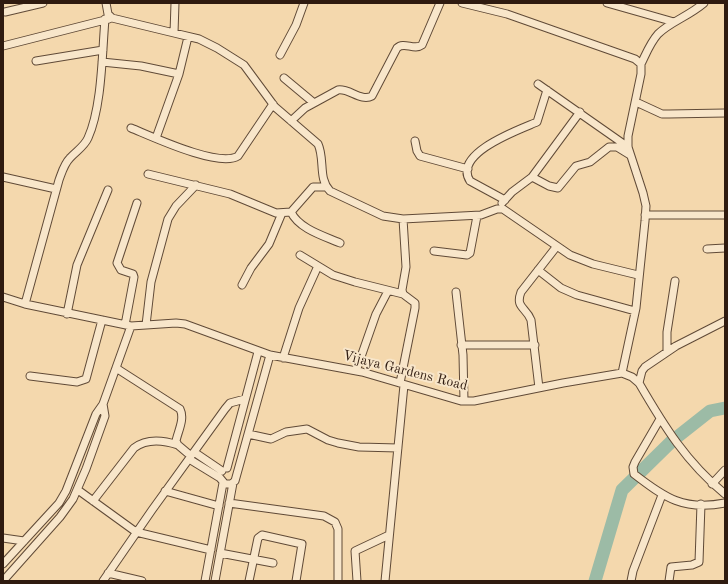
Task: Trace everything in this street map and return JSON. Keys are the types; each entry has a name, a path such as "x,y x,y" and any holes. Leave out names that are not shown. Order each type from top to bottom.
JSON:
{"street":[{"path":"5,12 28,5 43,3"},
{"path":"24,304 56,189 66,163 82,148 88,139 92,127 102,62 102,50 108,19 106,3"},
{"path":"174,32 175,3"},
{"path":"280,55 296,26 304,3"},
{"path":"291,121 305,108 332,93 342,90 364,98 372,96 396,48 404,45 416,47 422,45 440,3"},
{"path":"462,3 507,14 635,60 641,64"},
{"path":"607,3 674,22"},
{"path":"704,3 687,17 674,22 658,34 641,64 641,74 636,102 628,136 628,147 643,193 645,215 635,311 622,373 632,377 639,383 681,450 712,484 725,494"},
{"path":"3,46 108,19 174,32 188,37 218,48 244,65 273,104 318,144 322,152 323,179 325,187 330,192 383,216 403,219 477,216 496,209 503,209 570,255 593,264 638,275"},
{"path":"156,138 179,74 188,37"},
{"path":"36,61 102,50"},
{"path":"102,62 141,66 179,74"},
{"path":"284,78 314,103"},
{"path":"538,84 628,147"},
{"path":"504,200 470,181 468,169 472,160 487,145 515,130 537,122 547,90"},
{"path":"636,102 662,114 680,115 725,113"},
{"path":"131,128 210,157 234,159 238,156 273,104"},
{"path":"496,209 504,200 532,177 580,112"},
{"path":"415,140 417,152 420,156 468,169"},
{"path":"532,177 549,186 558,188 576,166 590,162 609,147 617,147 630,155"},
{"path":"148,174 243,198 276,213 292,212 312,187 325,187"},
{"path":"3,176 56,189"},
{"path":"146,325 151,282 168,219 176,206 196,185"},
{"path":"67,314 77,265 108,190"},
{"path":"3,564 60,503 96,414 103,404 116,368 128,325 134,277 132,274 121,270 117,263 137,203"},
{"path":"292,212 294,217 302,225 340,244"},
{"path":"242,285 251,268 270,244 282,213"},
{"path":"645,215 725,215"},
{"path":"434,251 467,255 470,253 477,216"},
{"path":"403,219 406,267 402,290 404,294"},
{"path":"539,388 531,320 518,302 522,292 557,246"},
{"path":"707,249 725,248"},
{"path":"300,255 340,277 388,291 404,294 412,300 415,308 402,384 398,448 385,581"},
{"path":"283,358 299,308 318,266"},
{"path":"538,270 561,288 577,295 635,311"},
{"path":"667,352 667,332 675,281"},
{"path":"356,371 376,314 388,291"},
{"path":"456,292 464,401"},
{"name":"Vijaya Gardens Road","path":"3,297 24,304 67,314 128,325 185,324 258,352 356,371 464,401 474,401 622,373"},
{"path":"30,376 77,382 86,379 102,320"},
{"path":"639,383 642,371 645,367 693,336 725,322"},
{"path":"461,345 534,345"},
{"path":"205,581 219,506 222,481 258,352"},
{"path":"215,581 233,483 270,355"},
{"path":"116,368 180,409 183,414 176,441 178,445"},
{"path":"103,581 165,491 230,403 245,399"},
{"path":"3,581 60,517 78,490 105,416 103,404"},
{"path":"661,420 635,462 633,467 634,474 662,495 686,504 725,503"},
{"path":"248,434 271,439 286,432 307,429 328,440 352,446 398,448"},
{"path":"93,501 134,448 147,441 166,441 178,445 222,481 228,485 233,483"},
{"path":"191,455 225,469 232,469 236,476"},
{"path":"712,484 725,470"},
{"path":"78,490 136,532 211,550"},
{"path":"165,491 219,506"},
{"path":"631,581 633,571 662,495"},
{"path":"230,503 324,516 335,522 338,528 338,581"},
{"path":"670,581 671,567 692,565 699,562 701,504"},
{"path":"357,581 355,551 390,535"},
{"path":"249,581 259,536 300,543 302,547 296,581"},
{"path":"3,538 24,541"},
{"path":"220,553 273,563"},
{"path":"108,573 142,581"}],"waterway":[{"path":"595,581 622,490 672,441 710,411 725,408"}]}
